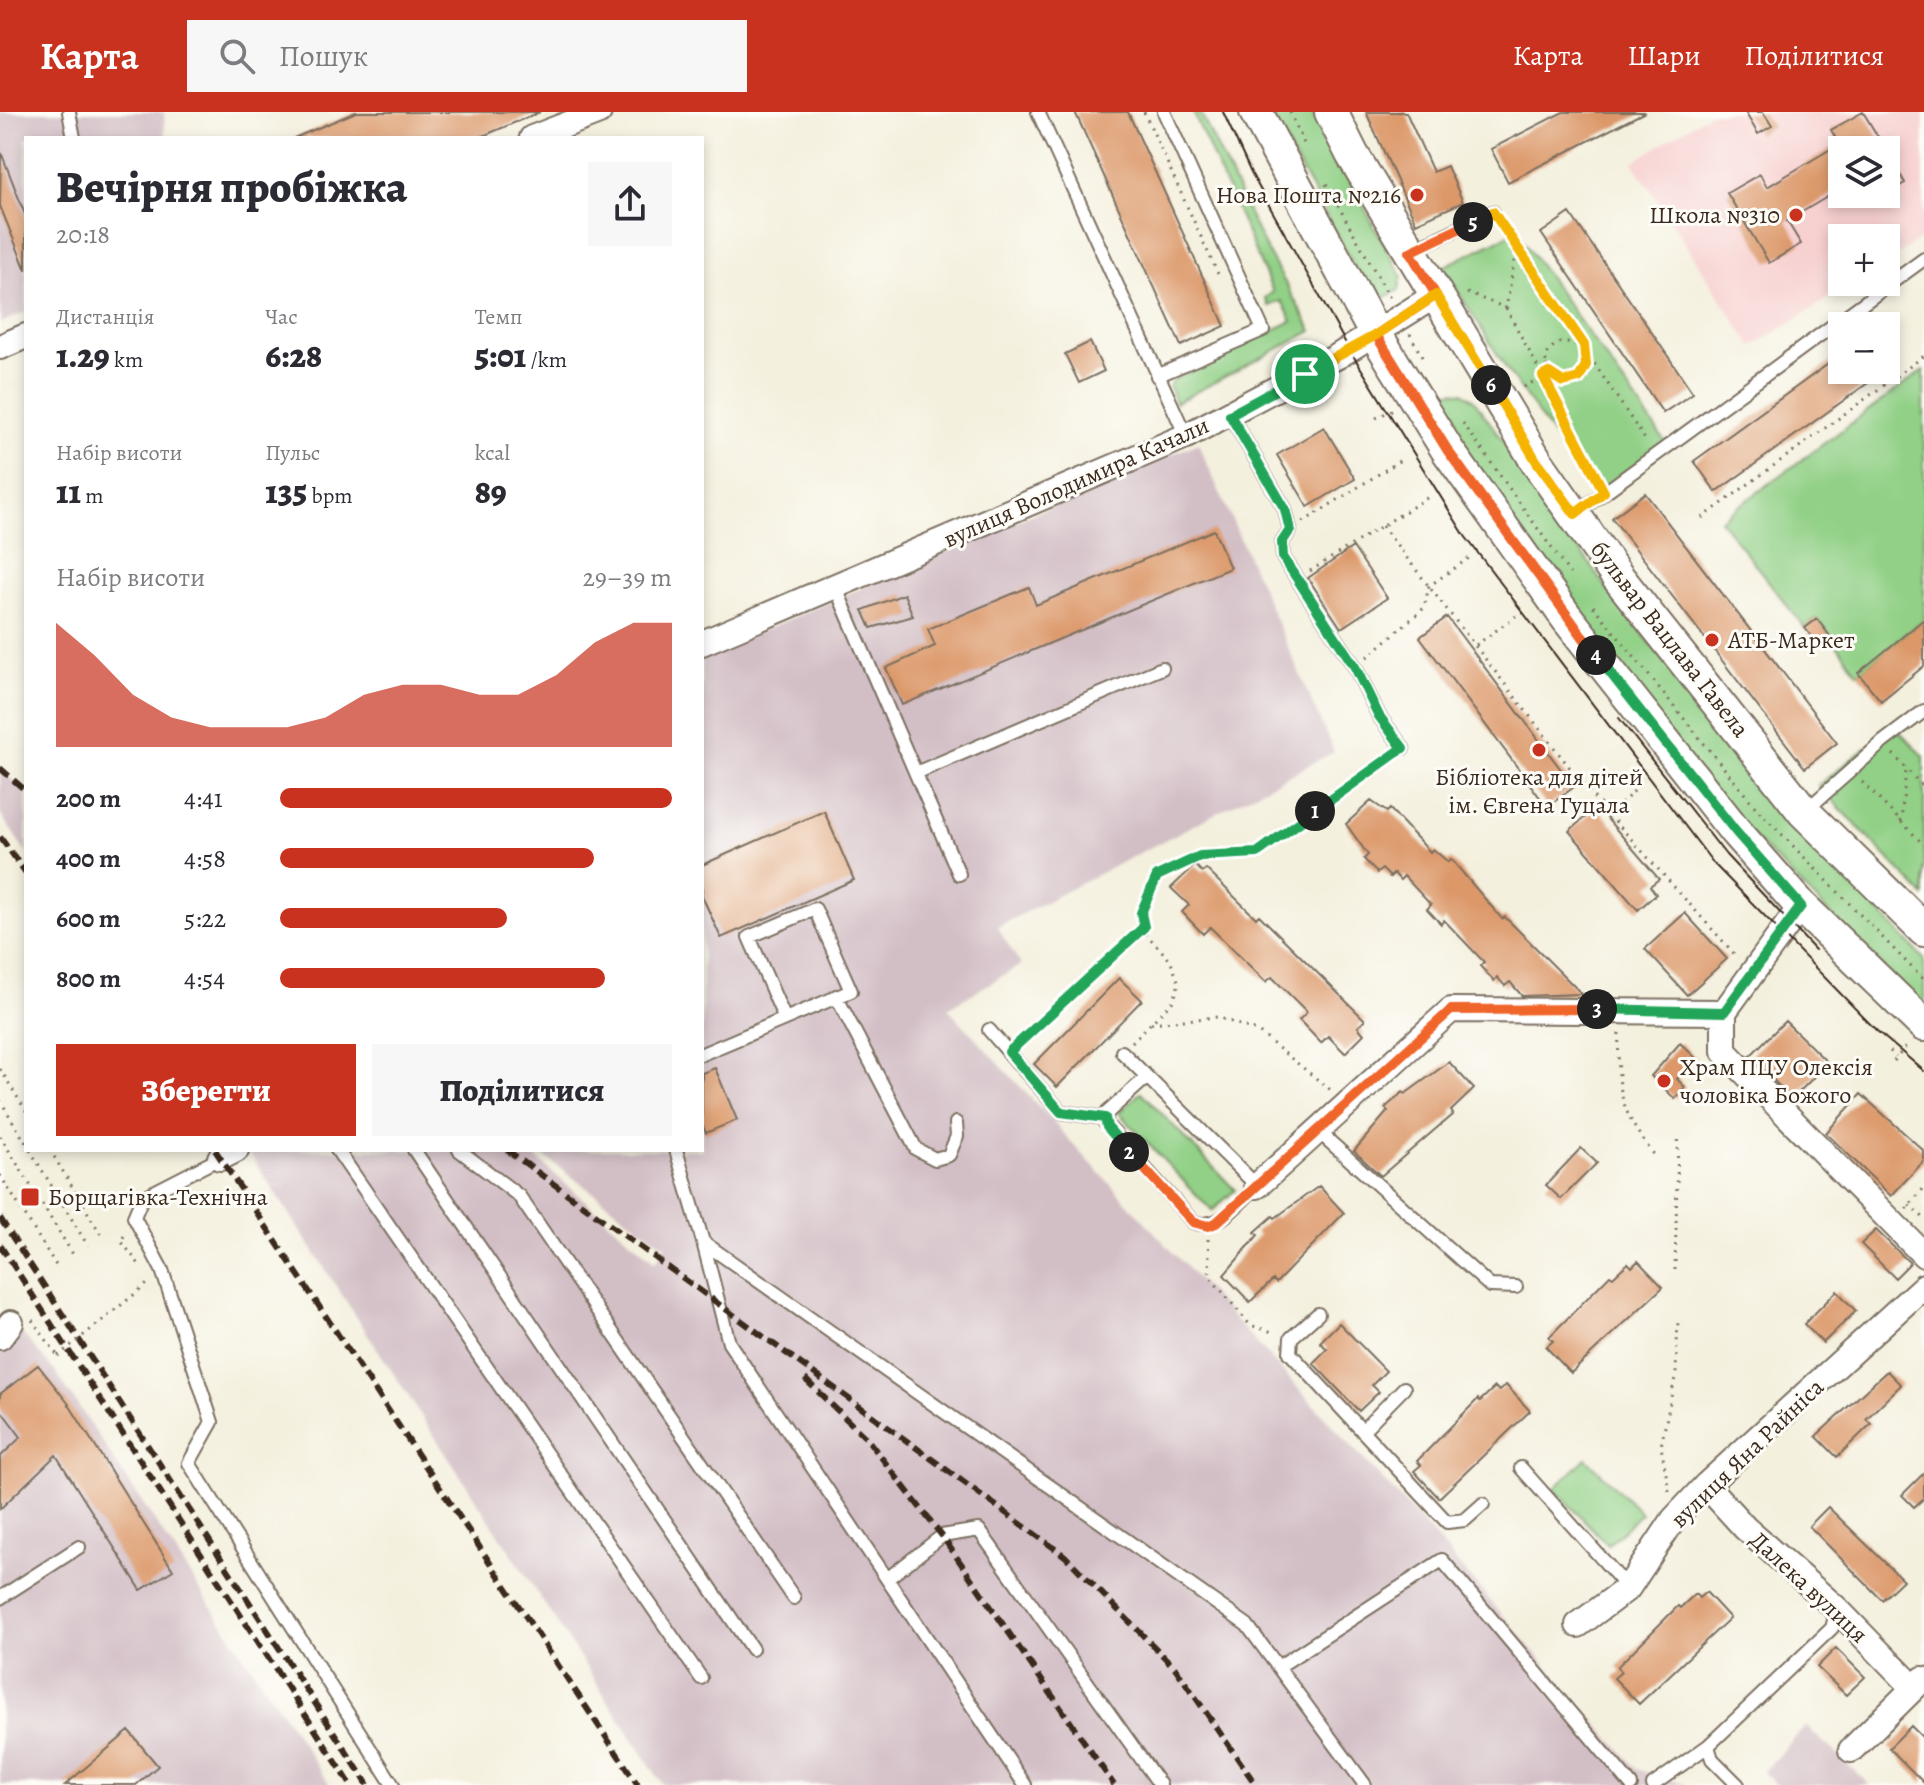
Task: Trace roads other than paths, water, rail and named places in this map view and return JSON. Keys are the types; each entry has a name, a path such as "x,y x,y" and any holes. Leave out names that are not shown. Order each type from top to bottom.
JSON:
{"main road":[{"path":"1256,112 1376,335 1448,451 1567,618 1736,832 1918,1032"},
{"name":"бульвар Вацлава Гавела","path":"1331,112 1410,252 1449,293 1537,462 1617,576 1804,812 1924,930"}],"street":[{"path":"537,136 599,112"},
{"name":"вулиця Володимира Качали","path":"704,642 1186,436 1230,415 1449,293"},
{"path":"0,347 24,337"},
{"path":"1801,906 1724,1012 1724,1051 1924,1255"},
{"path":"1257,1186 1451,1010 1724,1012"},
{"name":"вулиця Яна Райніса","path":"1578,1625 1628,1588 1674,1519 1706,1485 1924,1286"},
{"name":"Далека вулиця","path":"1706,1485 1745,1528 1921,1688"},
{"path":"1851,1750 1921,1688"}],"lane":[{"path":"69,112 74,136"},
{"path":"1038,112 1186,436"},
{"path":"1157,376 1263,330 1164,112"},
{"path":"1410,252 1493,212"},
{"path":"1575,514 1924,259"},
{"path":"1230,415 1285,509 1290,530 1281,551 1355,667 1379,716 1403,748"},
{"path":"835,586 918,772 959,874"},
{"path":"918,772 1162,668"},
{"path":"1804,812 1883,742 1924,711"},
{"path":"704,1053 851,991 815,909 749,937 784,1017"},
{"path":"836,996 916,1149 935,1159 949,1155 957,1136 956,1123"},
{"path":"989,1030 1061,1112 1105,1118"},
{"path":"1105,1118 1107,1127 1193,1222 1208,1226 1257,1186 1122,1052"},
{"path":"1105,1118 1147,1077"},
{"path":"1319,1132 1490,1286 1516,1287"},
{"path":"338,1152 701,1678"},
{"path":"415,1152 752,1649"},
{"path":"462,1152 519,1196 794,1598"},
{"path":"677,1152 729,1343 1025,1785"},
{"path":"228,1154 142,1198 134,1217 162,1270 212,1422 189,1463 393,1785"},
{"path":"703,1242 1247,1625 1365,1785"},
{"path":"1318,1314 1291,1338 1290,1353 1447,1522 1465,1520 1483,1504"},
{"path":"1362,1431 1404,1388"},
{"path":"1521,1468 1628,1588"},
{"path":"887,1579 942,1536 979,1530 1160,1785"},
{"path":"0,1598 79,1547"},
{"path":"1278,1667 1442,1560 1631,1785"},
{"path":"1653,1785 1708,1746 1832,1628 1837,1609"},
{"path":"1708,1746 1712,1759 1738,1785"}],"tram line":[{"path":"1223,112 1251,173 1349,349 1465,536 1714,864 1877,1031 1924,1071"},
{"path":"1619,718 1726,855 1815,950"}],"railway":[{"path":"0,768 24,789"},
{"path":"0,837 24,870"},
{"path":"216,1152 638,1785"},
{"path":"510,1152 1065,1556 1176,1669 1256,1785"},
{"path":"0,1218 368,1785"},
{"path":"0,1245 351,1785"},
{"path":"805,1379 867,1439 942,1536 1114,1785"}],"place":[{"name":"Нова Пошта №216","path":"1417,195"},
{"name":"Школа №310","path":"1796,215"},
{"name":"АТБ-Маркет","path":"1712,640"},
{"name":"Бібліотека для дітей ім. Євгена Гуцала","path":"1539,750"},
{"name":"Храм ПЦУ Олексія чоловіка Божого","path":"1664,1081"},
{"name":"Борщагівка-Технічна","path":"30,1197"}]}
